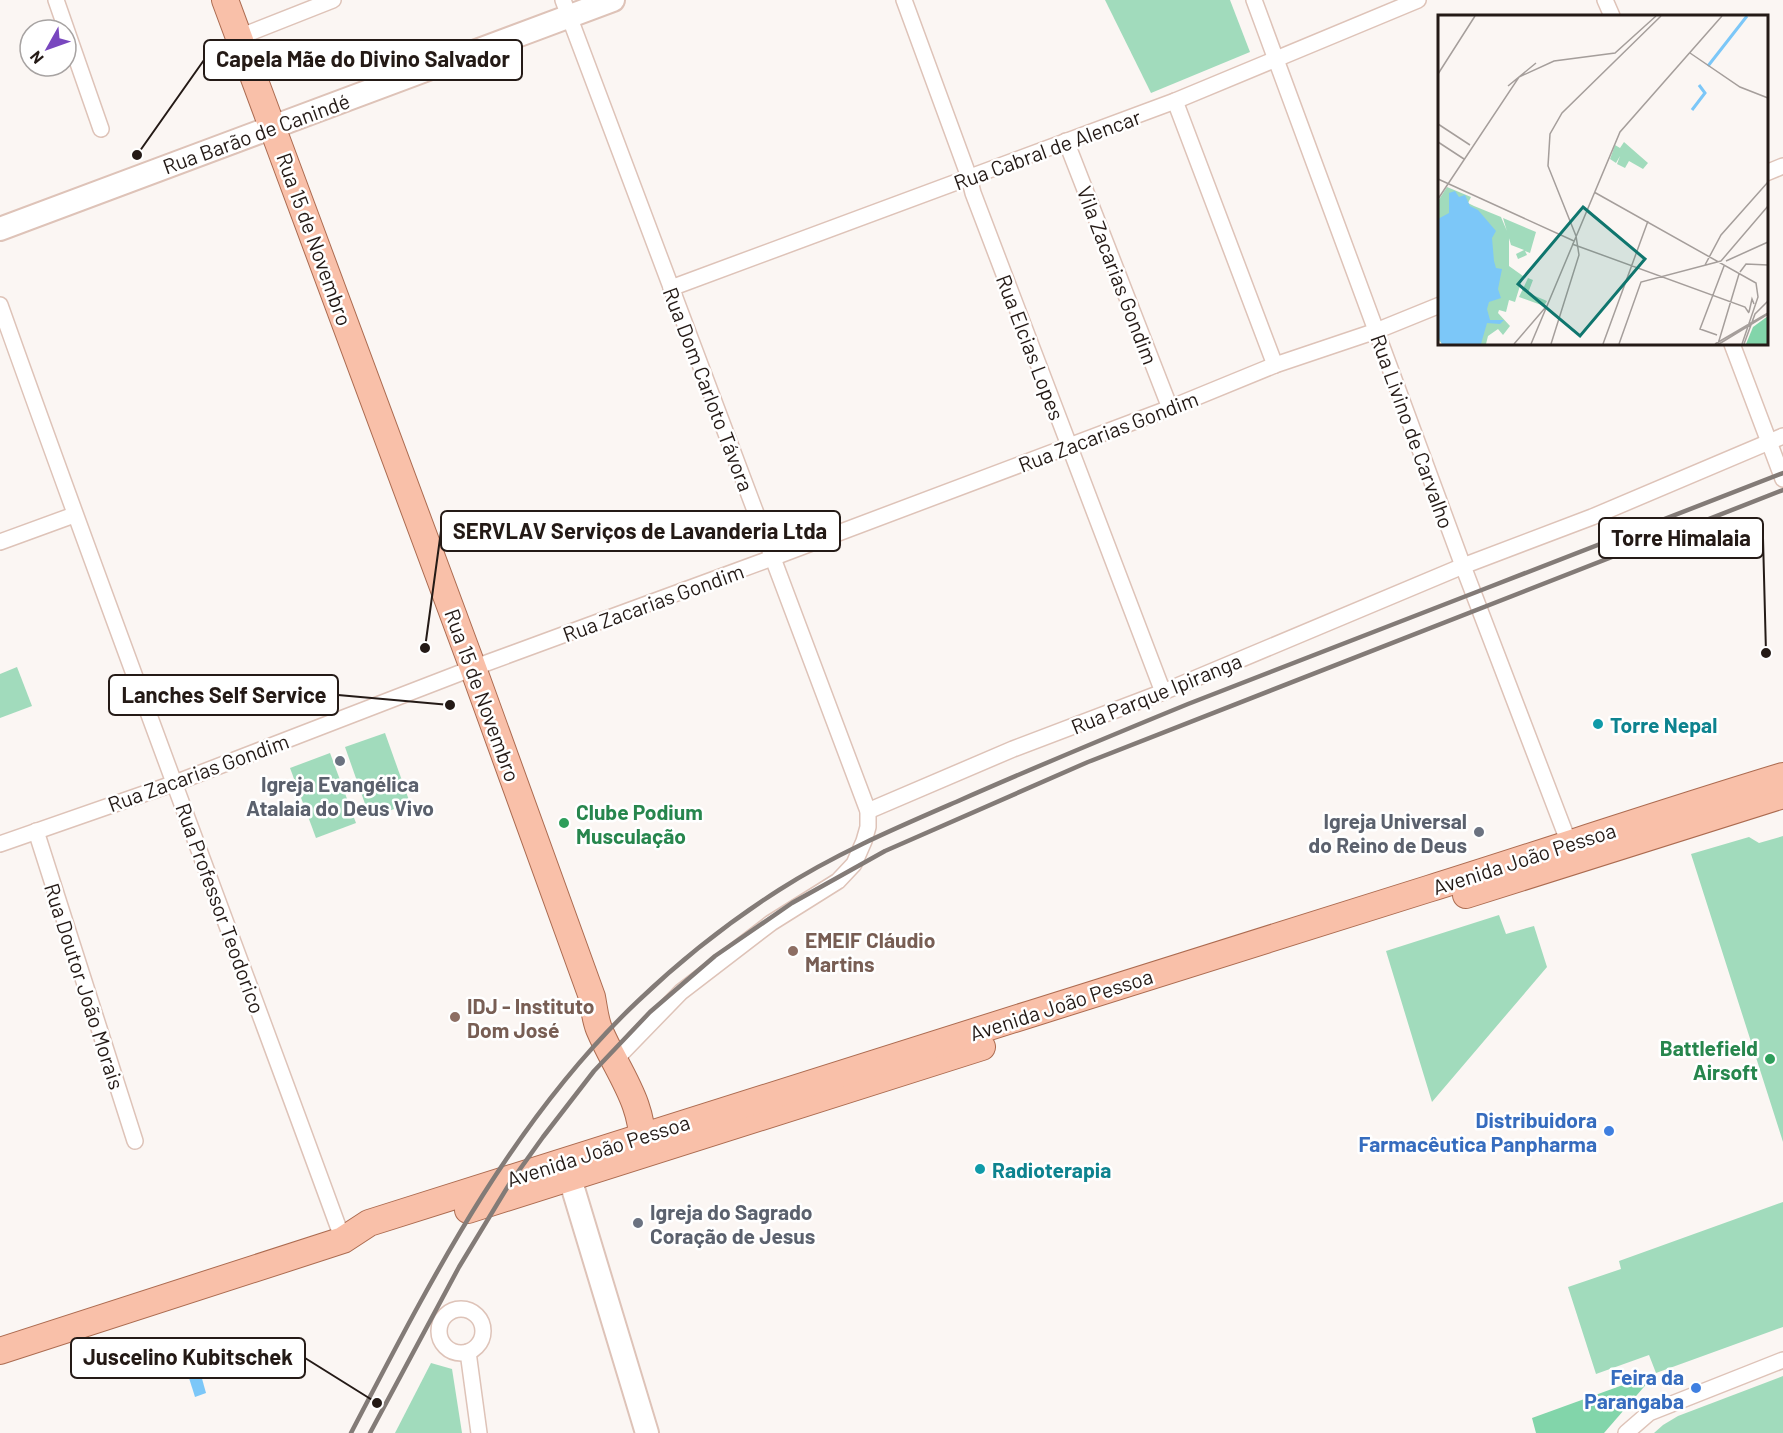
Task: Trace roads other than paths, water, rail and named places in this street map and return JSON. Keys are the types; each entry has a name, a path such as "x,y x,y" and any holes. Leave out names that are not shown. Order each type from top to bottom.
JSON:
{"main road":[{"name":"Rua 15 de Novembro","path":"225,0 473,668 592,997 599,1028 631,1091 640,1116 642,1145"},
{"name":"Rua Barão de Canindé","path":"0,229 274,127 566,8 613,0"},
{"name":"Avenida João Pessoa","path":"1573,852 1673,809 1783,776"},
{"name":"Avenida João Pessoa","path":"0,1351 343,1240 369,1223 567,1169 1573,852 1783,795"},
{"path":"567,1169 647,1433"}],"street":[{"path":"56,0 101,129"},
{"path":"239,37 333,0"},
{"name":"Rua Elcias Lopes","path":"904,0 969,177 973,194 1163,692"},
{"name":"Rua Livino de Carvalho","path":"1254,0 1463,566 1573,852"},
{"name":"Rua Cabral de Alencar","path":"671,288 1175,101 1419,0"},
{"path":"1605,0 1612,15"},
{"name":"Rua Dom Carloto Távora","path":"566,8 868,811"},
{"path":"1175,101 1275,365"},
{"name":"Vila Zacarias Gondim","path":"1066,141 1170,408"},
{"path":"1768,173 1783,166"},
{"name":"Rua Professor Teodorico","path":"0,305 74,515 343,1240"},
{"name":"Rua Zacarias Gondim","path":"0,844 175,783 473,668 1069,447 1275,365 1376,331 1438,306"},
{"path":"1732,345 1776,439 1783,479"},
{"name":"Rua Parque Ipiranga","path":"868,811 1013,749 1163,692 1463,566 1592,517 1776,439"},
{"path":"0,542 74,515"},
{"path":"615,1060 681,992 771,923 838,880 854,864 868,827 868,811"},
{"name":"Rua Doutor João Morais","path":"36,831 135,1141"},
{"path":"468,1352 479,1433"},
{"path":"1626,1433 1649,1413 1783,1360"}],"water":[{"path":"201,1375 206,1393 195,1397 189,1378"}],"railway":[{"path":"351,1433 443,1261 512,1150 551,1098 592,1048 638,1001 706,942 760,902 800,877 866,842 1072,752 1188,704 1783,473"},
{"path":"370,1433 459,1267 510,1183 594,1071 650,1012 715,956 792,903 885,851 1088,762 1783,490"}],"place":[{"name":"Capela Mãe do Divino Salvador","path":"137,155"},
{"name":"SERVLAV Serviços de Lavanderia Ltda","path":"425,648"},
{"name":"Torre Himalaia","path":"1766,653"},
{"name":"Lanches Self Service","path":"450,705"},
{"name":"Torre Nepal","path":"1598,724"},
{"name":"Igreja Evangélica Atalaia do Deus Vivo","path":"340,761"},
{"name":"Clube Podium Musculação","path":"564,823"},
{"name":"Igreja Universal do Reino de Deus","path":"1479,832"},
{"name":"EMEIF Cláudio Martins","path":"793,951"},
{"name":"IDJ - Instituto Dom José","path":"455,1017"},
{"name":"Battlefield Airsoft","path":"1770,1059"},
{"name":"Distribuidora Farmacêutica Panpharma","path":"1609,1131"},
{"name":"Radioterapia","path":"980,1169"},
{"name":"Igreja do Sagrado Coração de Jesus","path":"638,1223"},
{"name":"Feira da Parangaba","path":"1696,1388"},
{"name":"Juscelino Kubitschek","path":"377,1403"}]}
